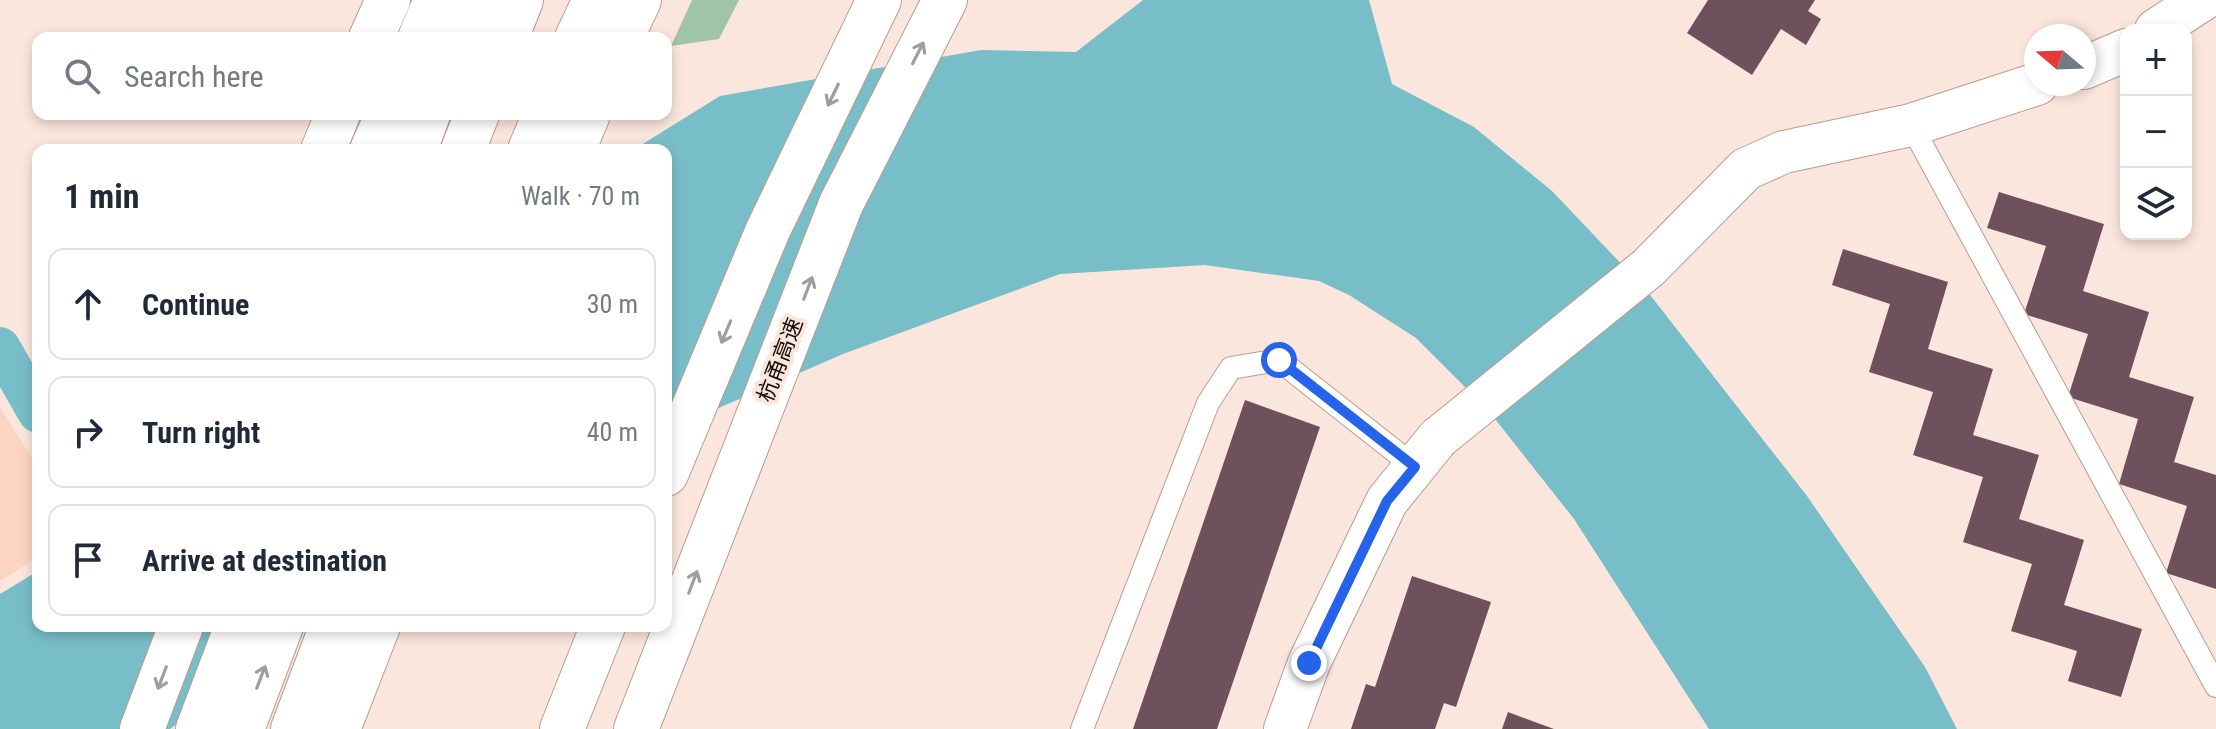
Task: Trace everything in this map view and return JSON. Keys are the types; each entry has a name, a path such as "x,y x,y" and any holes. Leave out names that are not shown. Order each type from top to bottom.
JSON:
{"main road":[{"path":"374,32 388,0"},
{"path":"423,32 436,0"},
{"path":"463,32 476,0"},
{"path":"508,32 521,0"},
{"path":"580,32 595,0"},
{"path":"624,32 639,0"},
{"path":"672,460 768,230 879,0"},
{"name":"杭甬高速","path":"640,718 841,204 945,0"},
{"path":"326,144 336,120"},
{"path":"375,144 385,120"},
{"path":"417,144 426,120"},
{"path":"465,144 475,120"},
{"path":"532,144 542,120"},
{"path":"576,144 586,120"},
{"path":"142,729 179,632"},
{"path":"198,729 235,632"},
{"path":"242,729 279,632"},
{"path":"293,729 329,632"},
{"path":"343,714 376,632"},
{"path":"562,729 600,632"}],"street":[{"path":"2165,24 2202,0"},
{"path":"2096,63 2120,53"},
{"path":"1285,729 1309,663 1387,501 1427,452 1648,268 1746,169 1784,152 1911,125 2024,88"}],"lane":[{"path":"1911,125 2216,686"},
{"path":"1082,729 1208,403 1231,368 1279,360 1427,452"}],"shaded area":[{"path":"0,407 32,458 32,561 0,581"}],"green space":[{"path":"692,0 739,0 719,39 672,44"}],"water":[{"path":"1143,0 1369,0 1392,84 1474,127 1552,191 1647,291 1807,496 1925,667 1957,729 1709,729 1574,519 1488,410 1416,338 1349,295 1319,281 1205,265 1060,274 843,354 672,428 672,144 643,144 720,96 981,50 1076,52"},
{"path":"32,575 32,632 294,632 170,729 0,729 0,594"}],"building":[{"path":"1708,0 1815,0 1808,11 1821,19 1806,45 1781,29 1752,75 1687,33"},
{"path":"1999,192 2104,224 2083,291 2149,312 2129,377 2194,397 2174,462 2216,475 2216,589 2166,573 2187,506 2119,484 2138,419 2068,397 2088,334 2024,314 2046,246 1987,228"},
{"path":"1843,249 1948,282 1928,349 1993,369 1973,435 2039,455 2019,519 2084,540 2064,605 2142,629 2121,697 2068,681 2077,651 2011,631 2032,564 1963,542 1983,477 1913,455 1933,392 1869,372 1890,304 1832,285"},
{"path":"1245,400 1320,427 1217,729 1133,729"},
{"path":"1412,576 1491,602 1456,707 1444,703 1435,729 1351,729 1366,684 1375,687"},
{"path":"1508,712 1554,729 1502,729"}],"waterway":[{"path":"0,347 32,403"}],"route":[{"path":"1279,360 1415,467 1387,501 1309,663"}]}
